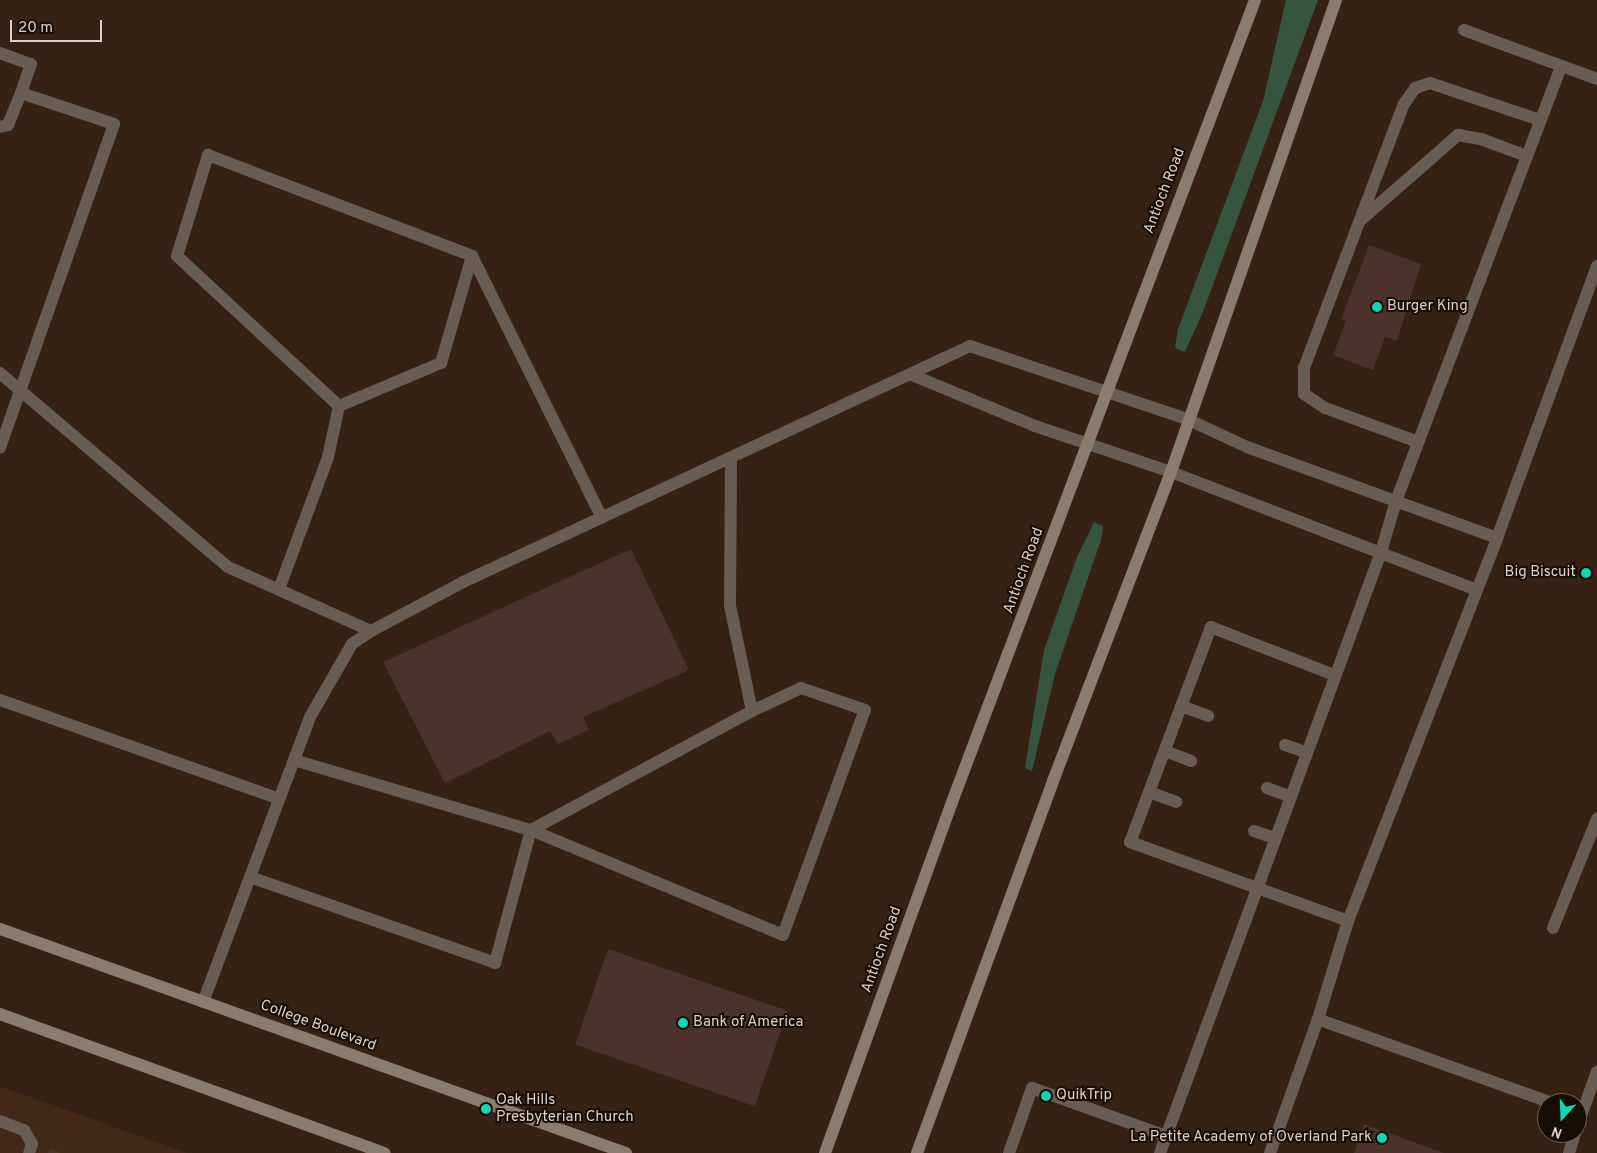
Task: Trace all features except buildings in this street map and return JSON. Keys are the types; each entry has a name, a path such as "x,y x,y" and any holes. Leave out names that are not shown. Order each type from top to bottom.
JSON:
{"main road":[{"name":"Antioch Road","path":"825,1153 952,802 1255,0"},
{"path":"917,1153 1053,781 1171,472 1187,419 1336,0"},
{"name":"College Boulevard","path":"0,929 626,1153"},
{"path":"0,1014 385,1153"}],"lane":[{"path":"1464,30 1597,79"},
{"path":"0,53 32,64 8,125 0,127"},
{"path":"1160,1153 1305,752 1381,552 1396,501 1561,66"},
{"path":"1418,442 1325,408 1304,394 1304,368 1404,104 1415,88 1430,83 1540,120"},
{"path":"0,447 114,124 21,93"},
{"path":"1360,221 1458,136 1482,139 1527,156"},
{"path":"339,406 177,256 208,155 472,256 602,518"},
{"path":"339,406 441,363 472,256"},
{"path":"1270,1153 1318,1019 1348,921 1475,589 1497,538 1597,266"},
{"path":"203,1002 310,717 337,666 352,644 371,631 463,582 912,375 970,346 1108,390 1187,419 1247,447 1497,538"},
{"path":"0,373 228,567 371,631"},
{"path":"912,375 1088,444 1171,472 1475,589"},
{"path":"279,589 328,457 339,406"},
{"path":"732,458 730,606 752,711"},
{"path":"1334,675 1211,627 1130,842 1348,921"},
{"path":"250,877 495,963 531,830 752,711 801,688 866,710 783,935 531,830 294,760"},
{"path":"0,700 279,799"},
{"path":"1181,706 1208,716"},
{"path":"1285,745 1305,752"},
{"path":"1164,751 1191,761"},
{"path":"1267,788 1289,796"},
{"path":"1149,792 1176,802"},
{"path":"1554,928 1597,819"},
{"path":"1254,831 1274,838"},
{"path":"1318,1019 1537,1098"},
{"path":"1587,1095 1597,1072"},
{"path":"1009,1153 1032,1088 1166,1136"},
{"path":"0,1121 24,1130 32,1144 29,1153"}],"shaded area":[{"path":"0,1086 187,1153 0,1153"}],"green space":[{"path":"1286,0 1318,0 1203,312 1185,352 1175,348 1178,329 1263,101"},
{"path":"1094,522 1103,526 1101,540 1055,674 1032,771 1025,768 1044,650 1077,557"}],"place":[{"name":"Burger King","path":"1377,307"},
{"name":"Big Biscuit","path":"1586,573"},
{"name":"Bank of America","path":"683,1023"},
{"name":"QuikTrip","path":"1046,1096"},
{"name":"Oak Hills Presbyterian Church","path":"486,1109"},
{"name":"La Petite Academy of Overland Park","path":"1382,1138"}]}
